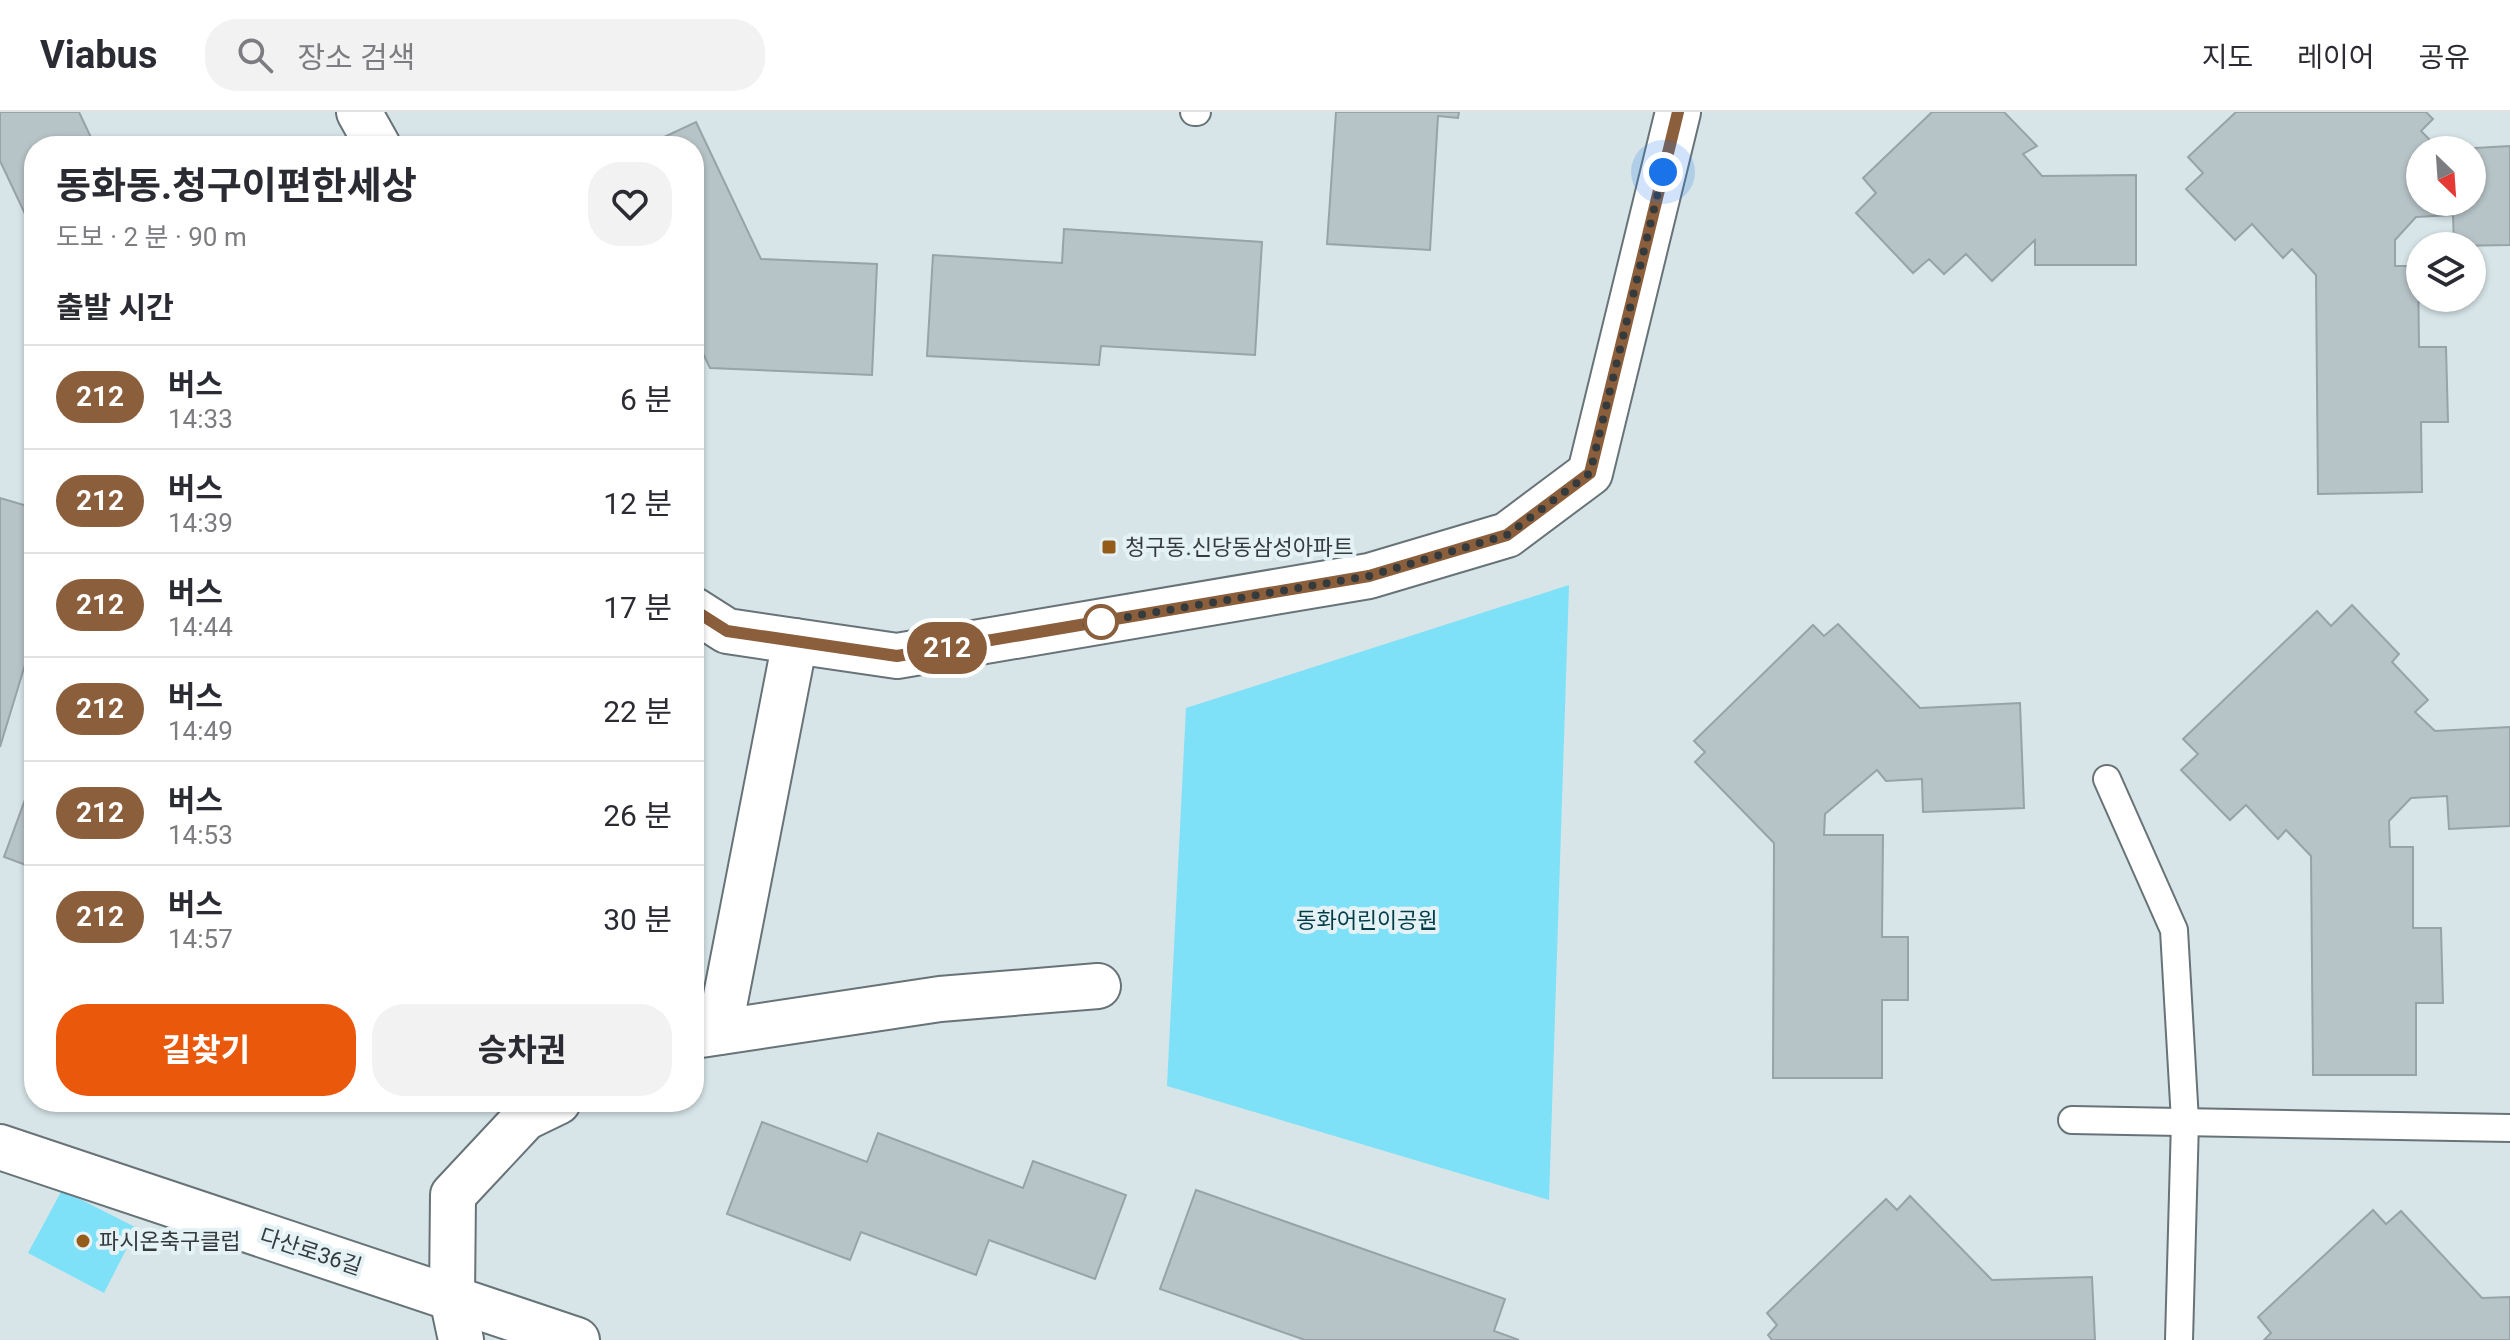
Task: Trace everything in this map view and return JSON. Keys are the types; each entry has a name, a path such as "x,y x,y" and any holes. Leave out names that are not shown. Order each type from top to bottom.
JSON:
{"street":[{"path":"359,112 372,136"},
{"path":"704,616 727,631 897,656 1369,576 1507,535 1590,473 1678,112"},
{"path":"795,641 706,1034 940,999 1098,986"},
{"path":"461,1340 452,1298 453,1195 525,1118 537,1112"},
{"name":"다산로36길","path":"0,1147 577,1340"}],"lane":[{"path":"2107,779 2174,930 2185,1121 2179,1340"},
{"path":"2072,1120 2510,1128"}],"green space":[{"name":"동화어린이공원","path":"1569,585 1549,1200 1167,1086 1186,708"},
{"name":"파시온축구클럽","path":"62,1190 137,1228 104,1293 28,1253"}],"building":[{"path":"0,112 79,112 90,136 24,136 24,212 0,161"},
{"path":"1336,112 1459,112 1458,118 1438,116 1430,250 1327,244"},
{"path":"1932,112 2004,112 2037,146 2023,154 2042,176 2136,175 2136,265 2035,265 2035,240 1992,281 1966,254 1944,274 1929,259 1913,273 1856,213 1876,193 1863,178"},
{"path":"2236,112 2426,112 2433,119 2421,131 2426,136 2406,136 2406,216 2434,216 2416,217 2395,240 2395,266 2406,266 2406,312 2419,312 2419,347 2446,347 2448,422 2421,422 2422,492 2318,494 2316,275 2292,249 2283,258 2252,224 2235,240 2186,189 2203,173 2188,157"},
{"path":"696,122 703,136 666,136"},
{"path":"704,139 761,259 877,264 872,375 710,368 704,356"},
{"path":"2510,146 2510,245 2486,245 2486,232 2454,232 2453,216 2486,216 2486,147"},
{"path":"1064,229 1262,242 1255,355 1101,346 1099,365 927,356 933,255 1062,263"},
{"path":"0,498 24,505 24,668 0,747"},
{"path":"2352,605 2399,654 2392,662 2428,700 2415,712 2435,731 2510,727 2510,826 2449,829 2447,796 2411,798 2389,821 2390,847 2413,847 2413,928 2441,928 2443,1003 2416,1003 2416,1075 2313,1075 2311,856 2286,830 2278,839 2246,805 2230,820 2181,770 2198,754 2183,739 2317,611 2331,626"},
{"path":"1838,624 1920,708 2020,703 2024,808 1923,812 1922,779 1886,781 1877,770 1825,814 1824,835 1883,835 1882,937 1908,937 1908,1000 1882,1000 1882,1078 1773,1078 1774,843 1695,762 1705,752 1694,741 1813,625 1824,636"},
{"path":"24,802 24,864 4,857"},
{"path":"762,1122 867,1162 878,1133 1023,1188 1033,1161 1126,1195 1095,1279 989,1240 976,1275 861,1232 850,1260 727,1214"},
{"path":"1196,1190 1505,1299 1494,1331 1519,1340 1305,1340 1160,1289"},
{"path":"1910,1196 1992,1280 2092,1277 2095,1340 1772,1340 1768,1335 1777,1325 1767,1313 1886,1199 1897,1210"},
{"path":"2373,1210 2386,1224 2401,1211 2482,1298 2510,1297 2510,1340 2264,1340 2271,1333 2258,1317"}],"bus line":[{"name":"212","path":"704,616 727,631 897,656 1369,576 1507,535 1590,473 1678,112"}],"place":[{"name":"청구동.신당동삼성아파트","path":"1109,547"},
{"name":"파시온축구클럽","path":"83,1241"}],"route":[{"path":"1101,622 1086,624 1369,576 1507,535 1590,473 1663,172"}]}
